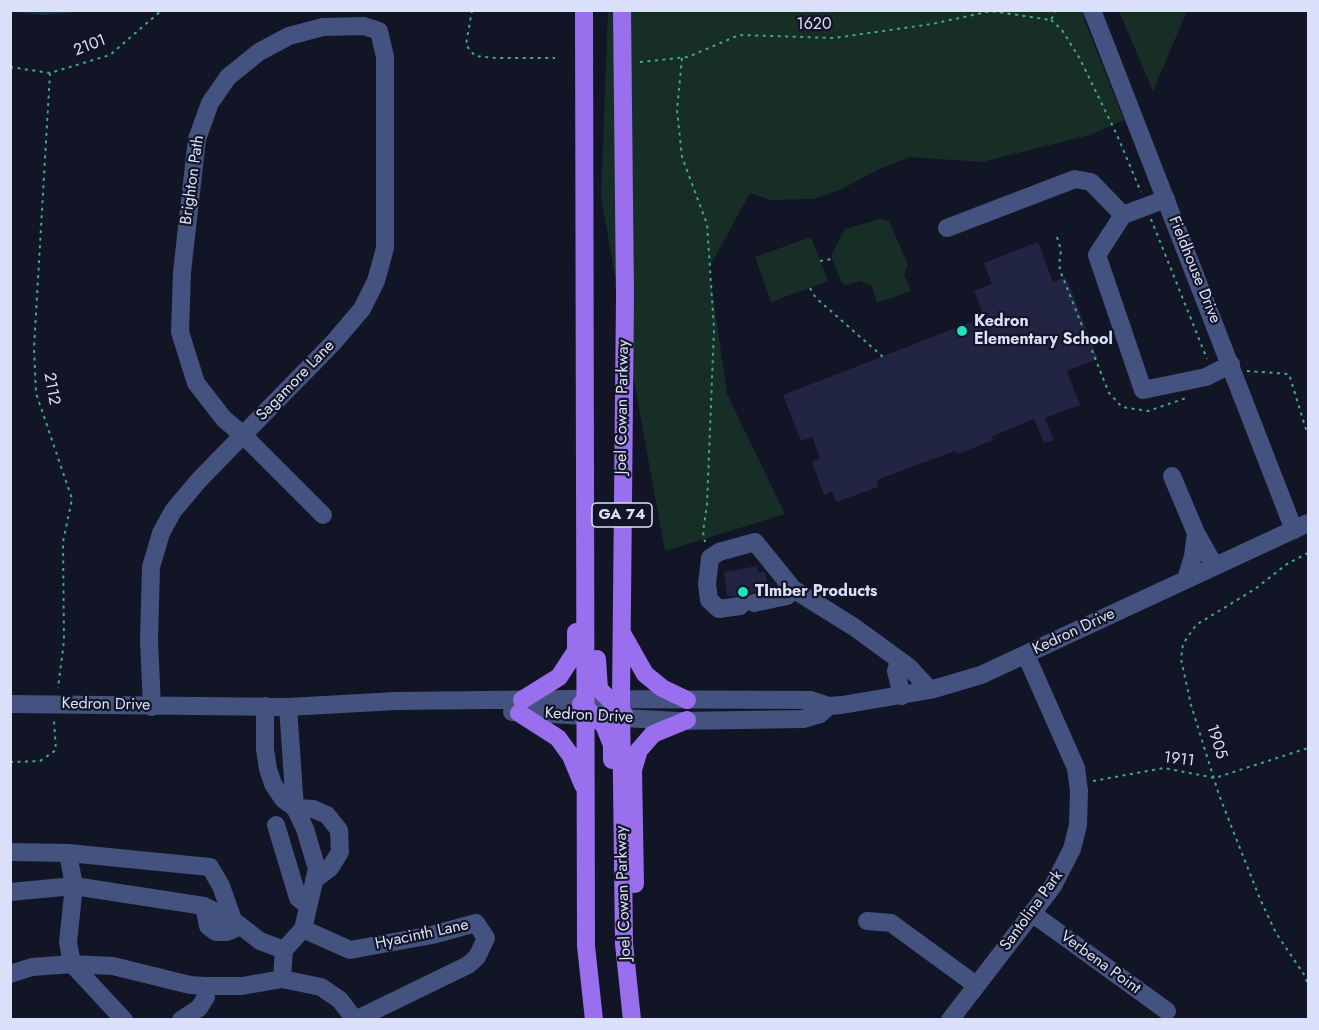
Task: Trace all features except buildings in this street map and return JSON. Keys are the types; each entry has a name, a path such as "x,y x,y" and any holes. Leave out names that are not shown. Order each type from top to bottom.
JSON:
{"main road":[{"name":"GA 74","path":"584,10 586,946 594,1020"},
{"name":"Joel Cowan Parkway","path":"622,10 625,296 620,710 624,944 632,1020"},
{"path":"584,479 594,516 599,689 620,710"},
{"path":"584,505 575,541 576,651 559,676 521,706 558,738 571,756 586,794"},
{"path":"621,631 645,674 662,688 687,700"},
{"path":"586,708 604,725 612,745 616,915 624,944"},
{"path":"624,944 635,908 633,770 639,750 653,734 687,720"}],"street":[{"name":"Fieldhouse Drive","path":"1092,10 1231,364 1301,527"},
{"name":"Brighton Path","path":"323,515 224,419 196,383 180,332 182,272 197,139 210,103 228,77 258,52 289,36 323,27 364,26 379,32"},
{"name":"Sagamore Lane","path":"152,707 148,640 151,567 161,533 173,511 355,317 376,281 385,237 385,57 379,32"},
{"path":"947,228 1074,179 1091,182 1123,215"},
{"path":"1166,199 1123,215 1097,255 1143,390 1206,377 1231,364"},
{"path":"1172,476 1196,533 1214,566"},
{"name":"Kedron Drive","path":"620,710 687,700 811,700 829,706 930,690 981,675 1301,527"},
{"path":"1186,579 1193,556 1196,533"},
{"path":"793,589 787,596 718,609 708,600 710,558 719,552 755,542 793,589 854,627 899,660 930,690"},
{"name":"Santolina Park","path":"950,1020 1053,886 1072,849 1078,825 1078,783 1066,741 1026,655"},
{"path":"899,660 896,671 902,696"},
{"name":"Kedron Drive","path":"10,704 152,707 521,706 620,710 687,720 803,719 820,714 829,706"},
{"path":"265,706 268,770 283,799 296,808 313,809 327,815 339,830 340,852 330,868 314,880"},
{"path":"282,979 284,950 303,929 317,868 296,808 288,707"},
{"path":"276,825 298,898 308,906"},
{"path":"10,852 68,853 210,867 237,923 260,941 284,950"},
{"path":"68,853 74,886 68,942 72,964 124,1020"},
{"path":"10,892 74,886 204,906 208,926 216,932 227,932 237,923"},
{"name":"Verbena Point","path":"1033,914 1167,1011"},
{"path":"867,921 891,923 976,985"},
{"name":"Hyacinth Lane","path":"10,974 32,968 72,964 113,966 190,985 242,986 282,979 321,987 340,1000 355,1020 468,965 477,957 486,938 476,923 432,935 350,950 303,929"},
{"path":"181,1020 199,1008 206,997 205,986"}],"path":[{"name":"2101","path":"50,73 110,54 162,10"},
{"path":"472,10 466,45 475,56 555,58"},
{"name":"1620","path":"640,62 682,58 739,35 834,38 932,24 992,11 1051,20 1056,10"},
{"path":"682,58 677,110 682,157 706,224 714,329 707,504 703,532 710,558"},
{"path":"10,67 50,73"},
{"name":"2112","path":"10,762 40,761 56,750 55,704 64,641 63,542 72,499 36,393 34,348 50,73"},
{"path":"820,261 832,259"},
{"path":"810,288 816,298 883,357"},
{"path":"1289,374 1308,436"},
{"name":"1905","path":"1308,553 1287,564 1255,589 1196,626 1183,644 1181,658 1183,674 1215,778 1260,899 1276,933 1305,976 1308,985"},
{"name":"1911","path":"1078,783 1164,768 1215,778 1308,748"}],"green space":[{"path":"608,11 1087,11 1084,19 1124,120 1090,135 982,162 910,157 879,169 840,190 813,199 771,200 750,193 709,268 727,394 785,514 665,551 601,198"},
{"path":"1119,11 1187,11 1153,91"},
{"path":"880,219 889,221 908,265 904,275 911,291 877,303 872,286 860,281 845,285 841,282 831,256 845,229"},
{"path":"811,237 828,281 771,302 755,257"}],"waterway":[{"path":"14,10 41,13 78,10"}],"place":[{"name":"Kedron Elementary School","path":"962,331"},
{"name":"TImber Products","path":"743,592"}]}
